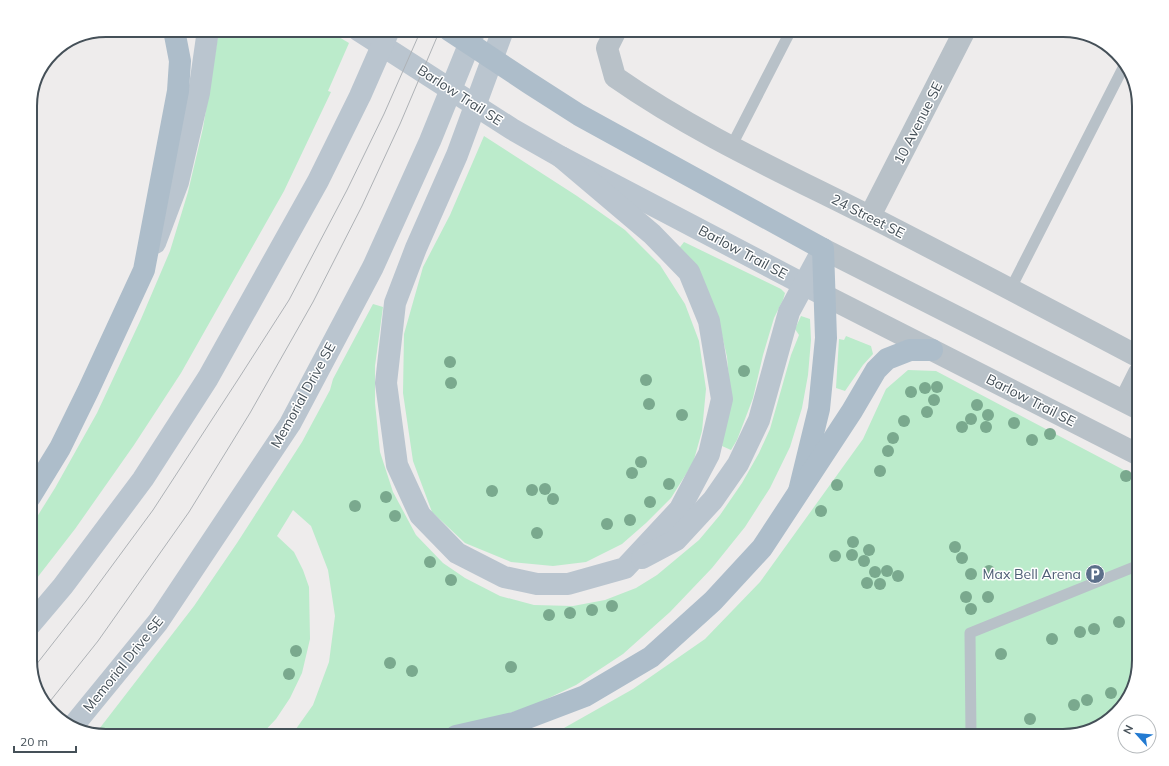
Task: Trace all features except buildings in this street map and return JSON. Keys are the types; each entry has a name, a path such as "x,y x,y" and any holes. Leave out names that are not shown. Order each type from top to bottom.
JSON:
{"main road":[{"path":"144,270 178,91 180,61 175,37"},
{"path":"37,486 60,448 88,391 144,270 178,182 199,93 207,37"},
{"name":"Barlow Trail SE","path":"369,37 507,126 560,157 824,295"},
{"path":"37,617 63,586 142,479 208,378 318,181 360,96 386,37"},
{"path":"460,37 579,115 822,249"},
{"name":"Memorial Drive SE","path":"76,722 158,622 290,424 373,267 430,141 472,37"},
{"path":"500,37 456,155 416,248 395,302 386,383 397,465 420,515 457,553 504,577 537,584 568,584 625,568 676,540 713,500 738,464 759,420 789,312 822,249"},
{"path":"560,157 652,234 689,272 709,321 722,399 709,454 680,509 625,568"},
{"path":"799,491 819,409 826,338 822,249"},
{"path":"487,729 514,723 585,696 651,656 713,601 762,548 852,411 876,370 887,359 910,350 932,350"}],"street":[{"name":"24 Street SE","path":"612,37 607,48 614,77 639,94 731,147 870,216 1132,353"},
{"name":"10 Avenue SE","path":"870,216 961,37"},
{"path":"822,249 1132,405"},
{"name":"Barlow Trail SE","path":"824,295 1132,451"}],"lane":[{"path":"731,147 787,37"},
{"path":"1010,290 1122,70"},
{"path":"971,729 970,633 1132,568"}],"green space":[{"path":"218,37 339,37 349,43 328,91 331,92 284,191 181,373 134,445 75,529 37,578 37,517 97,413 141,319 170,251 188,192 203,128"},
{"path":"484,136 577,196 625,230 660,265 685,304 699,341 706,389 702,431 693,463 671,498 646,523 622,544 586,562 553,566 511,562 465,543 432,512 413,461 403,393 404,334 423,267 450,215"},
{"path":"684,242 781,289 785,293 774,318 763,355 753,398 737,440 731,450 722,446 730,391 727,357 720,327 677,251"},
{"path":"373,304 383,307 375,366 375,403 380,452 393,492 416,535 443,563 465,578 500,596 534,605 573,606 605,600 636,588 657,575 699,540 720,515 742,483 759,453 770,429 791,355 799,335 795,329 801,316 810,319 811,340 808,375 802,408 790,447 770,488 745,527 712,568 670,612 623,654 576,685 532,706 478,723 444,729 296,729 313,705 329,662 335,616 328,570 311,526 293,510 277,536 294,552 309,587 310,639 302,673 290,698 276,719 267,729 99,728 194,606 237,543 302,442 330,390 333,379"},
{"path":"846,336 871,346 873,354 863,365 845,391 836,388 839,339 844,340"},
{"path":"908,370 936,371 1132,474 1132,660 1130,678 1125,690 1115,705 1108,712 1093,722 1076,728 1063,729 561,729 633,689 705,639 760,582 863,439 886,389"}],"tram line":[{"path":"37,664 86,601 153,510 289,300 347,190 384,114 418,37"},
{"path":"50,701 98,641 189,512 250,413 313,302 362,206 400,124 437,37"}],"place":[{"name":"Max Bell Arena","path":"1095,574"}]}
